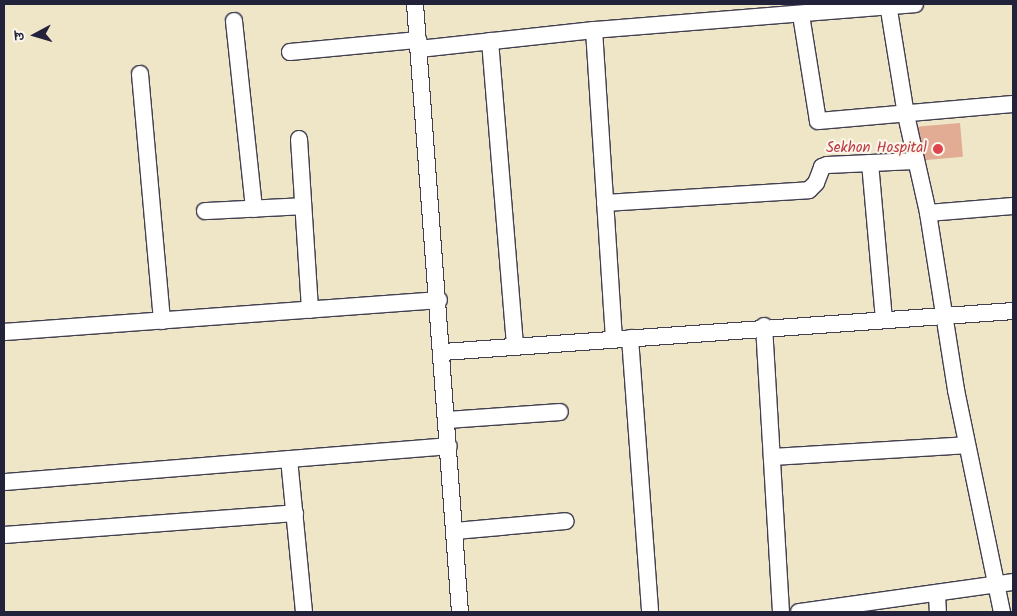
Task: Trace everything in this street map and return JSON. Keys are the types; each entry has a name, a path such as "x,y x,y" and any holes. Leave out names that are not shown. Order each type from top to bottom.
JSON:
{"street":[{"path":"415,4 443,352 460,612"},
{"path":"290,52 490,41 594,30 802,15 888,5 915,4"},
{"path":"888,5 906,115 928,213 942,316 966,445 1002,612"},
{"path":"802,15 818,121 906,115 1013,104"},
{"path":"234,21 254,209"},
{"path":"594,30 606,203 650,612"},
{"path":"490,41 515,347"},
{"path":"140,74 162,321"},
{"path":"299,139 310,310"},
{"path":"606,203 808,190 816,183 822,167 870,162 915,161"},
{"path":"870,162 884,318"},
{"path":"205,211 303,206"},
{"path":"928,213 1013,206"},
{"path":"4,332 439,300"},
{"path":"443,352 764,326 1013,311"},
{"path":"764,326 781,612"},
{"path":"448,420 560,412"},
{"path":"772,457 966,445"},
{"path":"4,482 449,446"},
{"path":"289,459 304,612"},
{"path":"4,535 295,513"},
{"path":"455,531 566,521"},
{"path":"799,612 997,587 1013,582"},
{"path":"937,595 938,612"}],"building":[{"path":"960,123 963,157 916,161 913,127"}],"place":[{"name":"Sekhon Hospital","path":"938,149"}]}
